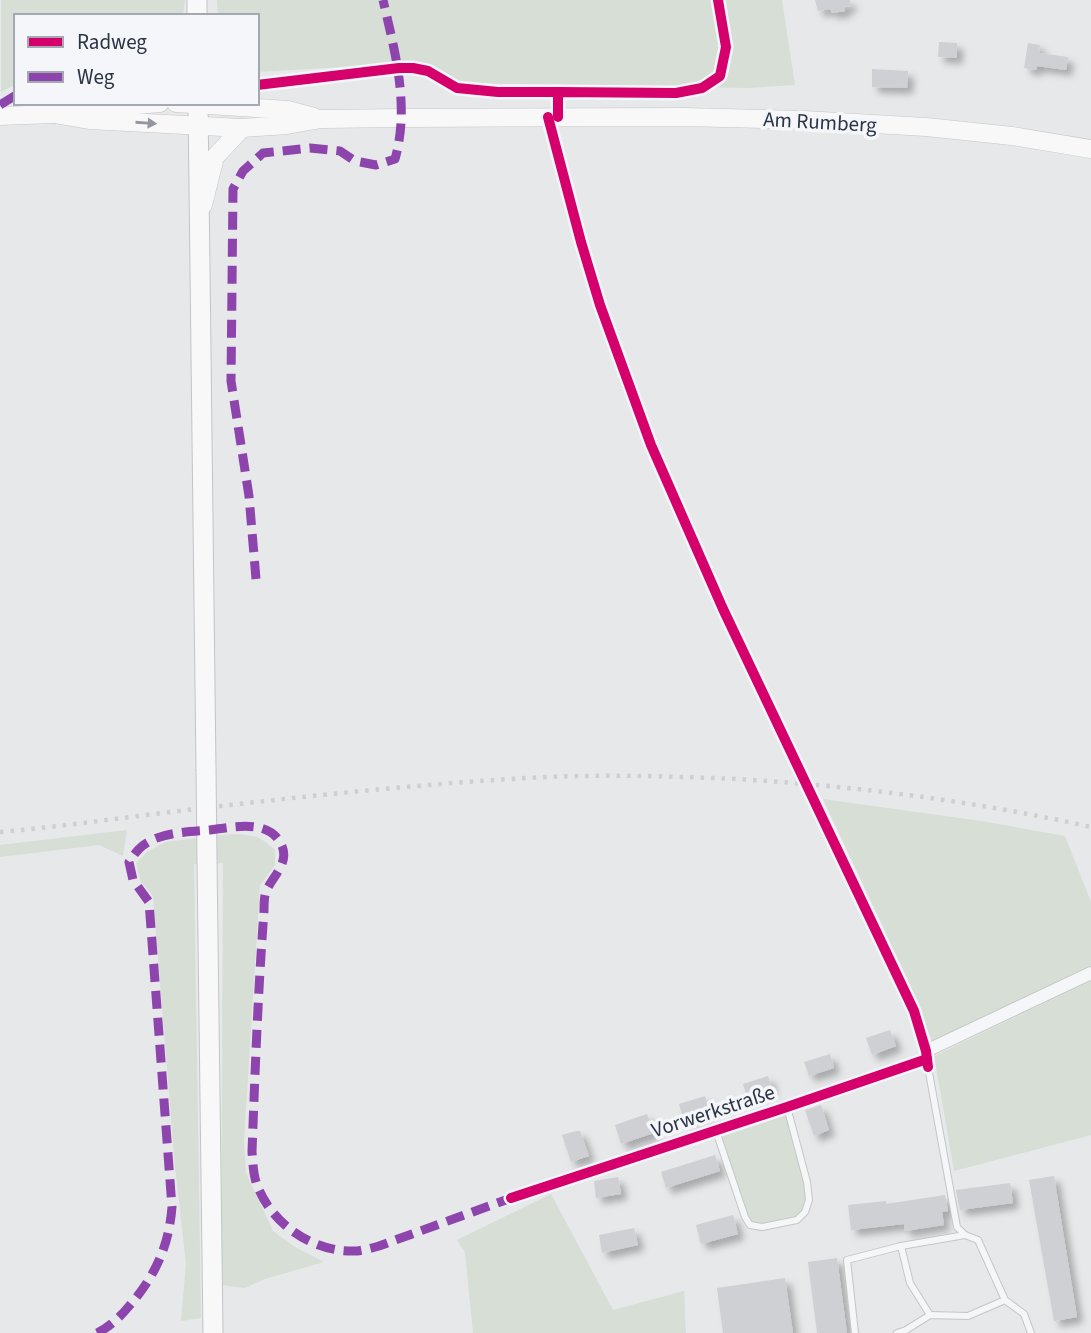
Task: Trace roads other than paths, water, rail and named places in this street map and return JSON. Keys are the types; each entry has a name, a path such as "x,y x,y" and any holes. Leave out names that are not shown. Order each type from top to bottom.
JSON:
{"main road":[{"path":"0,116 54,114 140,105"},
{"path":"198,105 213,1333"},
{"path":"213,105 288,110 321,119"},
{"path":"54,114 89,120 242,128 287,125 321,119"},
{"name":"Am Rumberg","path":"321,119 684,117 804,120 912,126 1012,136 1091,149"},
{"path":"200,215 215,158 242,128"}],"street":[{"path":"548,117 600,305 651,445 723,609 914,1011 927,1059"},
{"name":"Vorwerkstraße","path":"511,1198 927,1059 1091,974"}],"lane":[{"path":"927,1059 957,1227 965,1235 978,1240 1005,1300 1024,1314 1031,1333"},
{"path":"715,1130 750,1225 762,1227 797,1220 805,1212 809,1200 807,1182 787,1107"},
{"path":"855,1333 847,1260 965,1235"},
{"path":"901,1247 910,1283 930,1315"},
{"path":"897,1333 930,1315 968,1316 1005,1300"}],"railway":[{"path":"0,832 392,788 527,778 605,776 736,779 870,790 959,802 1091,827"}]}
